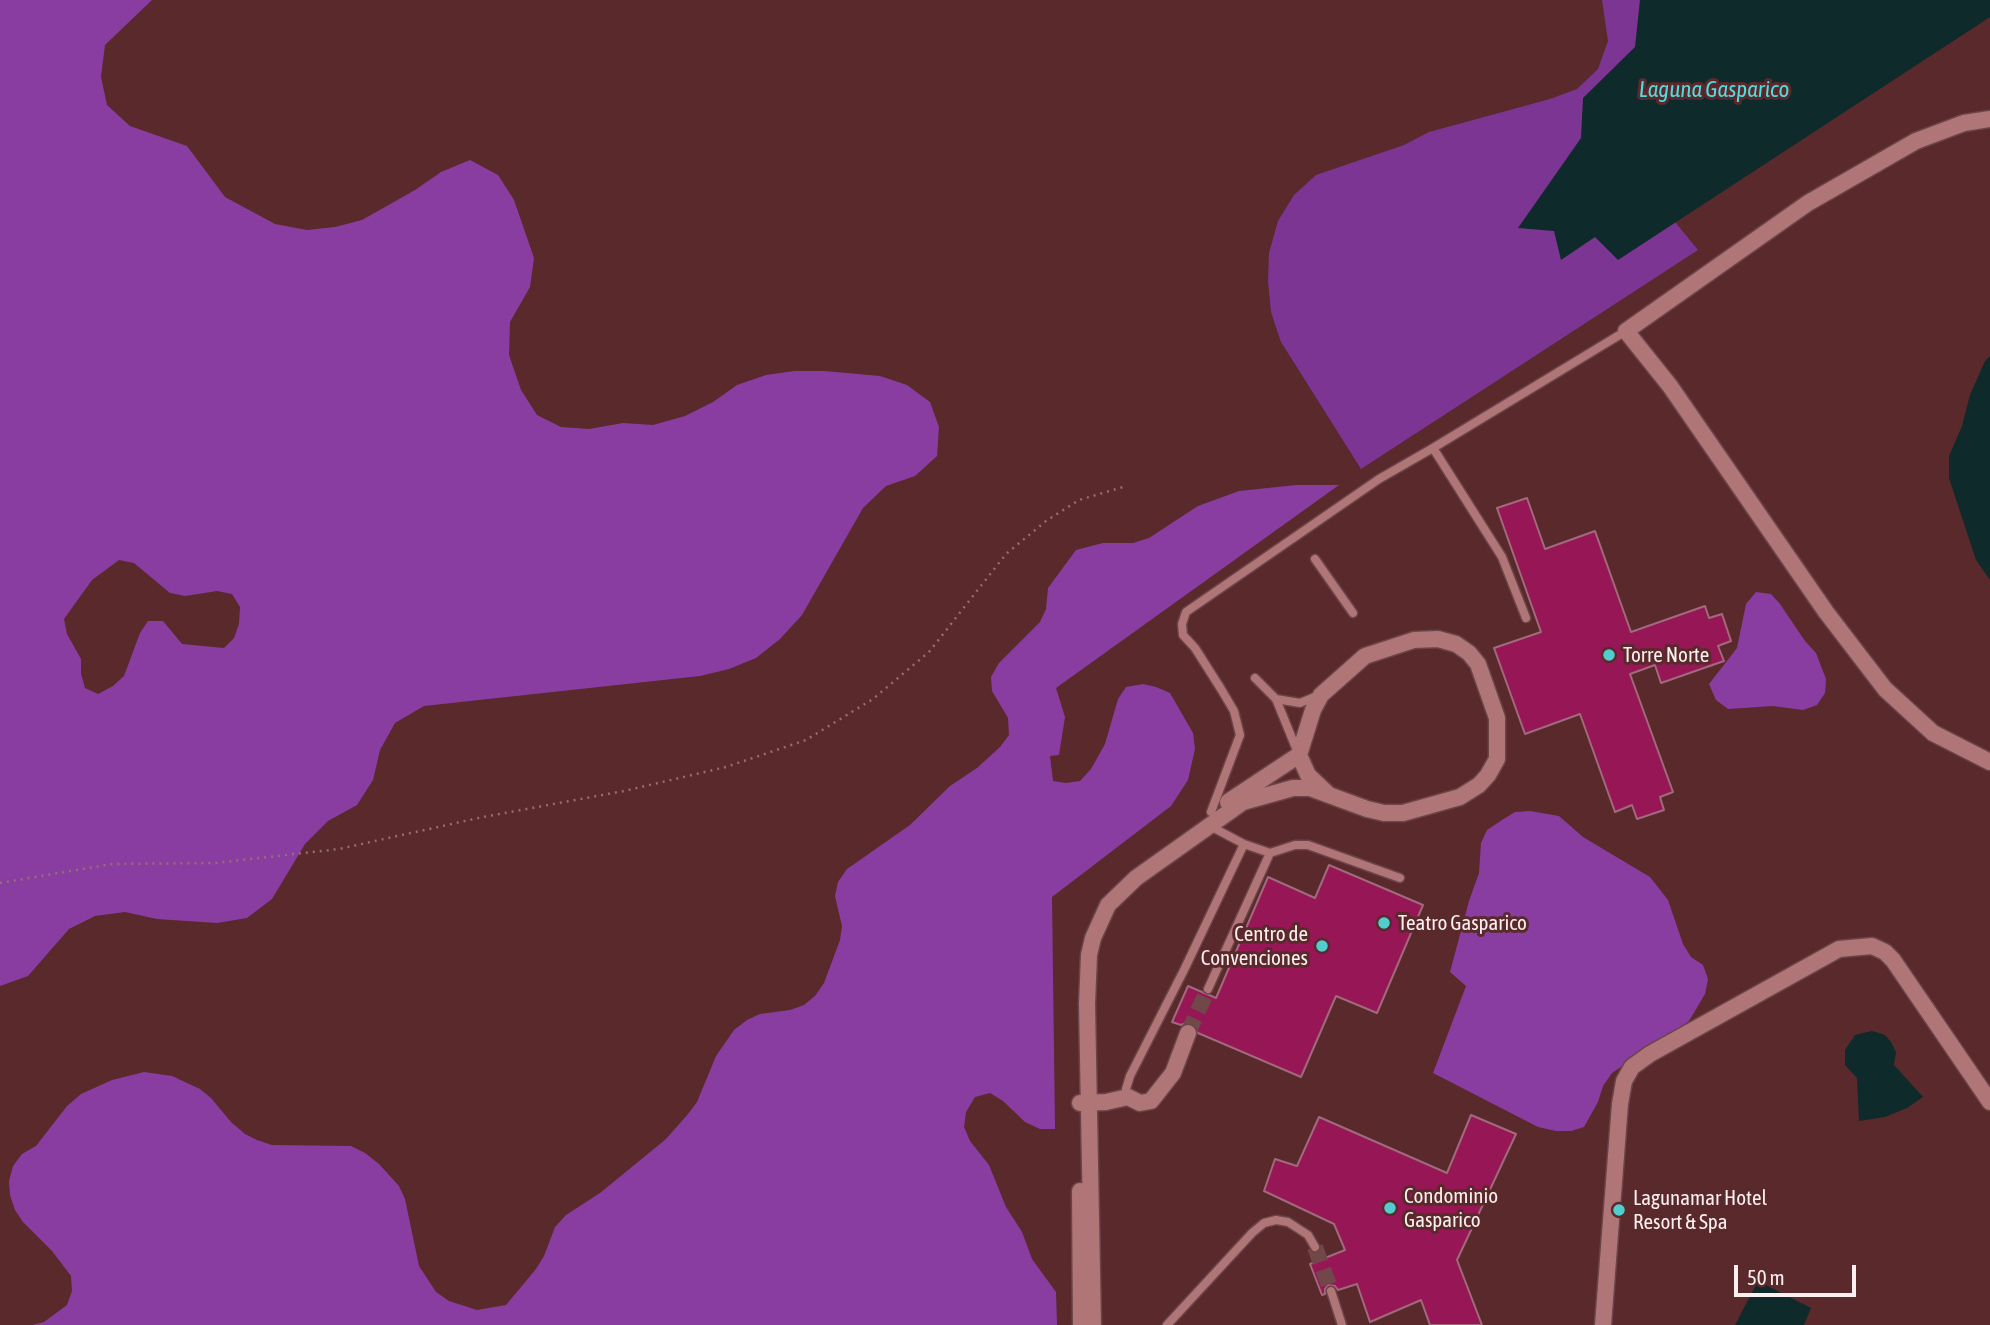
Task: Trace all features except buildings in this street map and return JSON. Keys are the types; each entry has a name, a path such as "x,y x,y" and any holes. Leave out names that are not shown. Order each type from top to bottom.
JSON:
{"street":[{"path":"1990,119 1964,123 1916,141 1837,185 1626,331 1670,386 1826,612 1885,689 1933,733 1990,762"},
{"path":"1207,819 1243,802 1293,788 1310,788 1341,801 1384,813 1403,813 1460,797 1479,785 1497,759 1497,718 1478,664 1469,653 1456,644 1438,639 1414,640 1365,656 1321,695 1312,710 1299,755 1307,775 1328,794"},
{"path":"1093,1325 1078,970 1087,929 1093,914 1112,887 1299,755"},
{"path":"1603,1325 1620,1104 1625,1081 1632,1067 1661,1048 1839,949 1872,946 1894,960 1990,1102"},
{"path":"1084,1103 1128,1097 1140,1102 1151,1101 1173,1073 1188,1033"},
{"path":"1081,1325 1084,1103"}],"lane":[{"path":"1400,878 1308,845 1295,845 1270,853 1244,844 1207,819 1240,735 1234,711 1195,648 1183,635 1182,624 1186,612 1380,480 1626,331"},
{"path":"1433,448 1502,557 1526,618"},
{"path":"1315,559 1353,613"},
{"path":"1255,678 1276,699 1299,755"},
{"path":"1276,699 1300,703 1321,695"},
{"path":"1128,1097 1126,1089 1130,1076 1244,844"},
{"path":"1208,989 1270,853"},
{"path":"1167,1325 1264,1223 1276,1220 1288,1222 1308,1235 1315,1247"},
{"path":"1331,1291 1342,1325"}],"path":[{"path":"0,883 112,864 215,863 339,849 484,817 624,791 726,767 806,740 873,699 929,652 1006,554 1036,529 1079,500 1123,487"}],"shaded area":[{"path":"0,0 152,0 105,45 101,77 107,105 130,126 187,146 225,197 275,224 307,230 362,220 441,172 470,160 498,175 514,200 534,258 530,287 510,322 509,355 521,390 537,415 561,427 589,429 623,423 653,425 685,416 713,402 737,385 766,375 794,371 880,376 907,385 930,402 939,427 937,456 915,476 886,486 863,508 802,615 780,639 756,658 729,669 700,676 424,706 395,723 380,750 373,780 357,805 328,821 305,844 272,899 247,918 217,923 157,919 125,912 95,916 69,929 28,976 0,986","holes":["119,560 134,563 170,593 185,596 217,591 232,594 240,607 239,624 234,638 224,648 182,644 163,621 148,621 140,633 124,676 98,694 85,688 81,659 67,634 64,619 92,580"]},
{"path":"1602,0 1677,0 1671,217 1698,250 1361,469 1281,342 1271,312 1268,281 1269,253 1278,221 1294,195 1316,175 1404,145 1429,132 1577,89 1598,69 1608,41"},
{"path":"1296,485 1339,485 1056,688 1065,717 1059,755 1050,756 1053,781 1080,781 1091,769 1105,744 1118,699 1126,687 1143,684 1170,693 1193,733 1195,749 1188,780 1171,806 1052,897 1055,1129 1040,1129 1025,1122 1003,1101 990,1093 975,1097 966,1112 964,1127 970,1141 989,1165 1006,1207 1022,1232 1032,1259 1056,1292 1057,1325 32,1325 44,1322 67,1305 72,1291 71,1276 15,1210 9,1181 13,1166 22,1154 36,1146 67,1106 81,1094 112,1080 144,1072 172,1076 200,1089 231,1122 257,1140 272,1145 351,1146 365,1153 399,1186 405,1199 419,1266 436,1292 449,1301 477,1310 506,1305 536,1269 555,1227 566,1215 600,1193 666,1139 688,1114 697,1102 716,1056 734,1030 760,1014 790,1010 804,1005 815,996 824,983 840,940 842,926 835,896 838,882 847,869 910,825 950,786 977,768 1009,735 1008,718 992,691 991,677 999,663 1040,622 1046,609 1048,588 1076,550 1103,543 1133,543 1149,538 1198,506 1239,491"},
{"path":"1756,592 1771,594 1816,653 1826,679 1825,693 1817,705 1803,710 1773,706 1728,709 1716,700 1709,684 1737,648 1746,604"},
{"path":"1530,811 1559,816 1583,837 1650,877 1668,900 1683,944 1691,957 1703,965 1708,979 1705,994 1689,1021 1612,1073 1584,1127 1571,1131 1538,1127 1433,1073 1466,986 1450,972 1479,873 1481,843 1487,830 1502,820 1515,812"}],"water":[{"name":"Laguna Gasparico","path":"1640,0 1990,0 1990,17 1618,260 1595,237 1561,260 1554,231 1518,228 1581,138 1583,98 1635,47"},
{"path":"1990,356 1990,580 1976,560 1949,478 1949,456 1962,426 1970,395 1985,361"},
{"path":"1872,1031 1885,1035 1891,1042 1896,1052 1894,1065 1923,1097 1907,1108 1885,1117 1859,1121 1857,1078 1845,1065 1845,1050 1855,1035"},
{"path":"1758,1281 1811,1308 1804,1325 1735,1325"}],"tunnel":[{"path":"1188,1033 1208,989"},
{"path":"1315,1247 1331,1291"}],"place":[{"name":"Torre Norte","path":"1609,655"},
{"name":"Teatro Gasparico","path":"1384,923"},
{"name":"Centro de Convenciones","path":"1322,946"},
{"name":"Condominio Gasparico","path":"1390,1208"},
{"name":"Lagunamar Hotel Resort & Spa","path":"1619,1210"}]}
